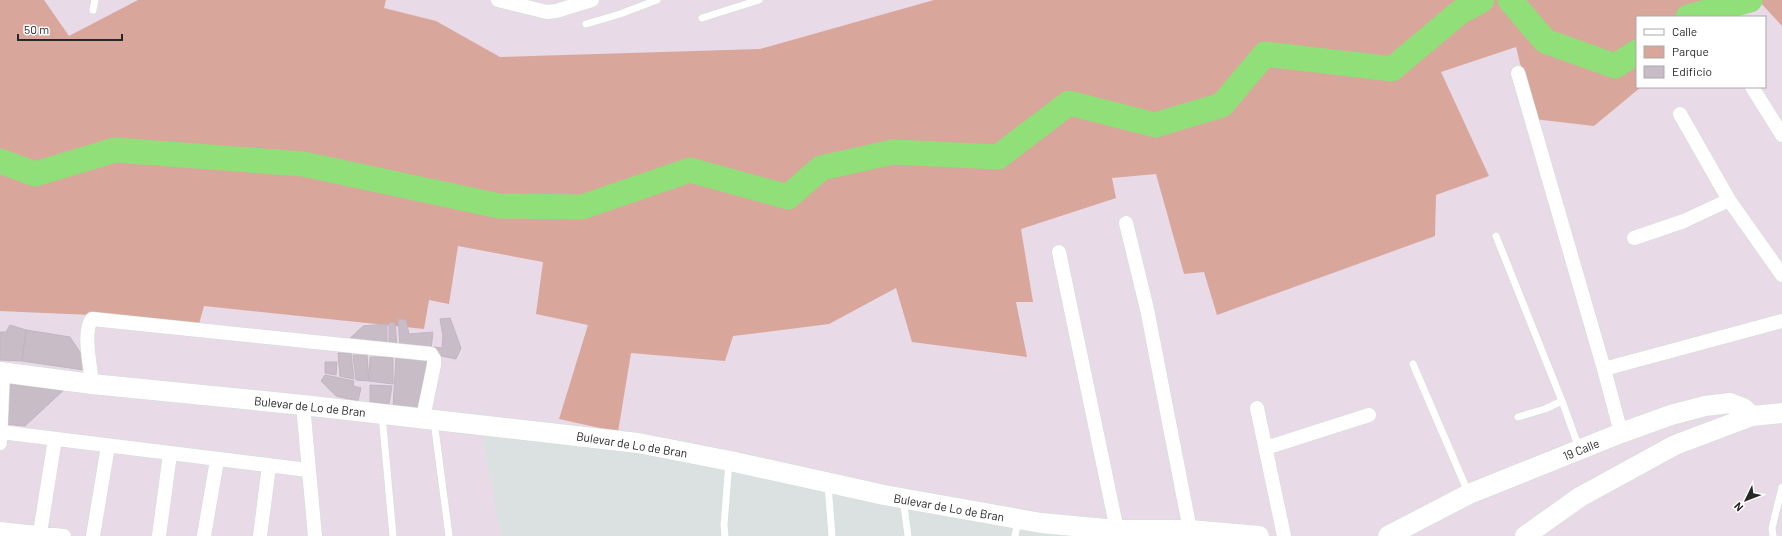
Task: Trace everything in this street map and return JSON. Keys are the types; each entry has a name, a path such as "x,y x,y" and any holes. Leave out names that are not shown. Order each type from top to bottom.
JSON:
{"street":[{"path":"498,0 547,12 556,11 592,0"},
{"path":"1518,73 1622,433"},
{"path":"1753,88 1782,135"},
{"path":"1680,114 1729,200 1782,274"},
{"path":"1634,238 1684,221 1729,200"},
{"path":"1126,223 1147,309 1190,530"},
{"path":"1059,252 1117,530"},
{"path":"92,384 87,333 88,323 92,319 431,354 434,359 434,365 428,419"},
{"path":"1604,369 1782,321"},
{"path":"1,372 1,436 55,439 308,470"},
{"name":"Bulevar de Lo de Bran","path":"1,372 92,384 303,405 638,443 730,461 903,499 1017,528 1041,523 1117,530 1190,530 1259,536"},
{"name":"19 Calle","path":"1388,536 1469,494 1622,433 1672,415 1705,406 1730,403 1743,408 1752,416"},
{"path":"303,405 315,536"},
{"path":"1257,408 1284,536"},
{"path":"1525,536 1580,497 1675,445 1752,416 1782,413"},
{"path":"1266,448 1369,415"},
{"path":"40,533 55,439"},
{"path":"93,536 108,446"},
{"path":"159,536 170,454"},
{"path":"204,536 217,460"},
{"path":"260,536 269,466"},
{"path":"0,529 64,536"}],"lane":[{"path":"93,10 95,0"},
{"path":"586,24 620,14 657,0"},
{"path":"702,18 740,3 759,0"},
{"path":"1496,236 1580,450"},
{"path":"1413,364 1469,494"},
{"path":"1518,417 1545,409 1562,401"},
{"path":"381,414 393,536"},
{"path":"428,419 449,536"},
{"path":"725,536 724,525 730,461"},
{"path":"828,483 832,536"},
{"path":"1773,536 1772,528 1782,487"},
{"path":"903,499 908,536"}],"shaded area":[{"path":"482,433 647,454 855,498 1003,526 1067,536 501,536"}],"green space":[{"path":"0,0 44,0 69,36 138,0 386,0 384,8 436,21 500,57 760,49 934,0 1746,0 1726,16 1636,16 1636,88 1640,88 1594,126 1534,119 1516,47 1441,72 1489,176 1436,195 1435,236 1217,315 1204,272 1184,274 1156,174 1112,178 1116,198 1021,229 1033,302 1016,302 1027,357 912,342 896,288 829,324 733,336 725,361 631,353 618,432 559,419 588,325 536,314 543,262 458,246 449,304 429,300 424,329 204,306 199,324 91,315 0,311"},
{"path":"1758,0 1782,0 1782,26"}],"building":[{"path":"450,318 461,348 456,359 432,354 434,347 442,348 443,336 440,319"},
{"path":"398,319 406,320 409,334 433,332 431,349 400,346"},
{"path":"389,323 395,323 397,346 389,347"},
{"path":"387,324 387,346 345,343 363,326"},
{"path":"10,325 26,330 22,361 0,360 0,332 6,332"},
{"path":"26,330 70,337 85,360 84,370 22,361"},
{"path":"338,353 351,353 354,379 340,376"},
{"path":"353,355 367,355 369,381 356,380"},
{"path":"370,357 393,357 393,384 369,381"},
{"path":"396,357 431,360 419,410 393,407"},
{"path":"325,362 337,362 336,375 325,373"},
{"path":"325,375 354,381 353,386 361,388 358,401 336,396 321,381"},
{"path":"5,380 68,386 25,426 6,424"},
{"path":"370,385 392,386 389,404 370,402"}],"waterway":[{"path":"0,161 35,174 115,150 303,164 499,206 582,207 690,170 788,197 821,168 893,152 998,157 1069,103 1155,125 1222,105 1265,54 1392,69 1460,12 1482,0"},
{"path":"1510,0 1545,41 1615,66 1636,53"},
{"path":"1692,16 1750,0"}]}
